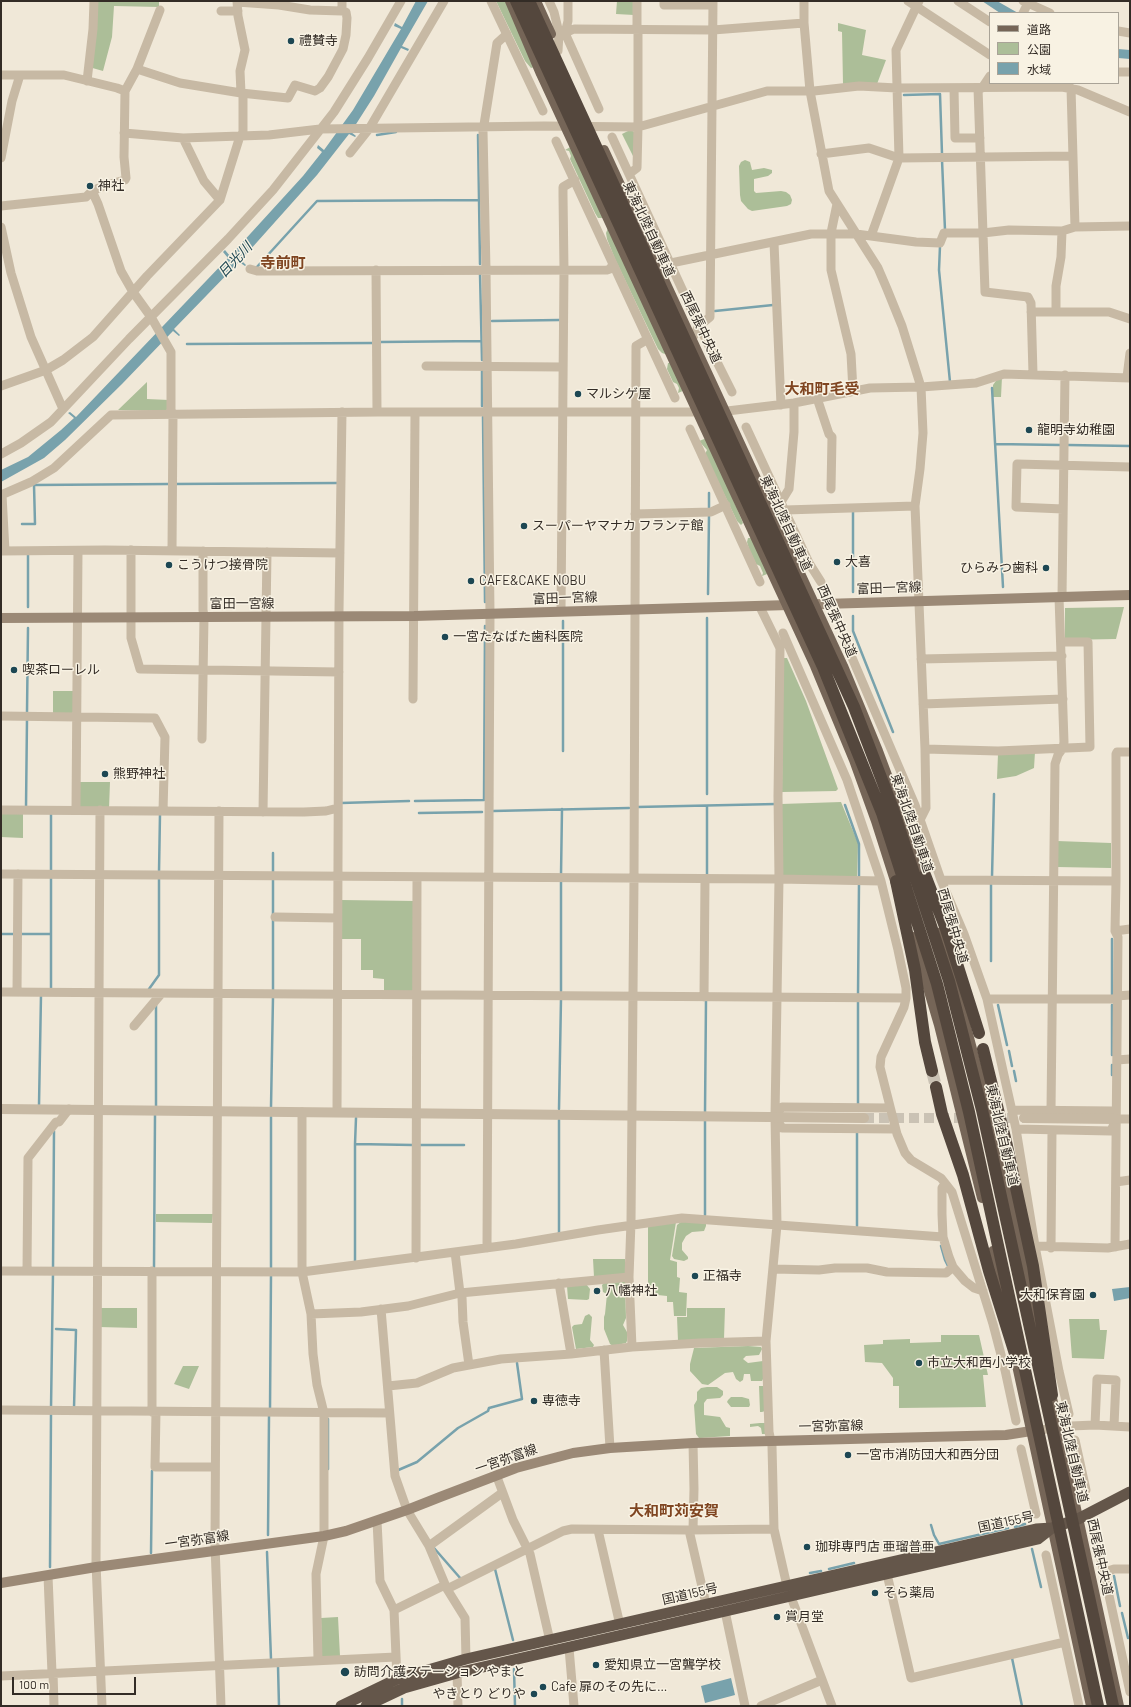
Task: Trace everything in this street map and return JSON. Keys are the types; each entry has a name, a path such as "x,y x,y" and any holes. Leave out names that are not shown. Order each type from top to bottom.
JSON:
{"highway":[{"name":"東海北陸自動車道","path":"516,1 823,667 882,813 937,984 950,1035 983,1174 1034,1428 1098,1706"},
{"name":"東海北陸自動車道","path":"529,1 834,661 893,809 949,981 966,1047 996,1172 1032,1340 1116,1703"},
{"path":"925,875 946,929 979,1033"},
{"path":"896,881 915,970 923,1027 932,1071"},
{"path":"983,1049 1007,1146 1037,1289 1056,1432 1076,1532"},
{"path":"936,1087 946,1126 957,1155 1034,1428"},
{"name":"国道155号","path":"341,1706 397,1678 466,1659 550,1641 706,1604 887,1574 1038,1539 1052,1528 1078,1518 1130,1492"},
{"name":"国道155号","path":"366,1706 404,1688 457,1673 725,1612 789,1591 1036,1529 1052,1528"}],"main road":[{"path":"510,1 541,74 788,606 832,707 871,807 896,881 939,1025 967,1136 982,1199 1017,1367 1034,1428 1042,1485 1091,1706"},
{"name":"西尾張中央道","path":"536,1 593,127 776,518 843,666 875,744 925,875 965,1017 994,1132 1093,1588 1116,1703"},
{"name":"富田一宮線","path":"1,618 414,616 634,609 760,607 918,600 1130,595"},
{"name":"一宮弥富線","path":"1,1583 96,1567 324,1536 377,1521 440,1496 497,1477 516,1468 572,1453 610,1448 693,1443 1006,1435 1034,1428"}],"street":[{"path":"87,81 93,29 94,1"},
{"path":"342,1 342,11"},
{"path":"1,454 32,436 51,422 228,239 273,190 334,112 364,56 401,1"},
{"path":"350,153 369,129 444,1"},
{"path":"491,1 543,111"},
{"path":"549,1 562,33 600,109"},
{"path":"558,51 562,33 568,21 568,1"},
{"path":"629,174 637,168 637,1"},
{"path":"664,1 664,5 713,3 710,317 699,326 692,339"},
{"path":"804,1 804,23 810,91 829,191 878,268 888,289 914,362 921,388 923,433 915,506 926,808 920,820"},
{"path":"908,1 918,4 989,54"},
{"path":"958,1 989,21"},
{"path":"871,236 899,158 896,50 918,4"},
{"path":"1,386 46,370 63,360 93,337 133,292 220,200 240,136 243,133 243,96 241,93 240,71 245,50 237,5"},
{"path":"137,70 180,84 288,98 295,85 315,91 320,88 332,71 343,49 346,35 346,12 310,10 280,5 237,5 221,11"},
{"path":"1026,5 1047,12"},
{"path":"1,206 86,197 92,191 126,178 124,157 125,91 137,70 160,10"},
{"path":"562,33 574,30 713,30 804,23"},
{"path":"1119,32 1130,33"},
{"path":"487,1248 490,613 483,131 497,43 507,34"},
{"path":"522,66 541,74"},
{"path":"1119,72 1130,72"},
{"path":"1,75 64,75 125,91"},
{"path":"1,158 12,101 20,75"},
{"path":"989,77 980,88 980,157 985,292 1028,297 1031,303 1033,374"},
{"path":"124,133 184,138 269,135 320,129 566,126 638,127 767,91 810,91 859,86 897,88 1062,87 1071,88 1130,112"},
{"path":"954,88 955,138 980,138"},
{"path":"1071,88 1075,226"},
{"path":"612,137 699,326 732,392"},
{"path":"184,138 204,181 220,200"},
{"path":"556,141 675,398"},
{"path":"821,154 869,148 899,158 1072,156"},
{"path":"561,611 564,187 574,180"},
{"path":"618,180 635,185"},
{"path":"92,191 98,204 121,271 133,292 151,317 171,352 172,551"},
{"path":"837,204 831,233 831,270 851,354 853,391"},
{"path":"601,237 608,216"},
{"path":"671,263 774,243 811,234 856,234 916,242 940,243 944,233 983,234 1009,230 1062,231 1075,226 1130,226"},
{"path":"1,227 11,272 30,337 63,409"},
{"path":"1056,312 1056,286 1062,231"},
{"path":"774,243 781,405"},
{"path":"250,269 257,271 607,270 610,269 613,264"},
{"path":"376,270 377,412"},
{"path":"1031,312 1109,312 1130,319"},
{"path":"632,1347 629,1277 631,1226 634,879 636,346 648,339"},
{"path":"340,553 131,550 3,551 2,495 31,482 54,468 111,415 342,412 726,412 794,403 870,388 921,388 976,383 1004,374 1128,378 1130,353"},
{"path":"656,356 674,358"},
{"path":"426,366 563,366"},
{"path":"1051,1110 1055,764 1058,755 1063,748 1061,597 1065,375"},
{"path":"817,398 829,434 832,437 831,489"},
{"path":"776,518 785,509 789,489 794,432 794,403"},
{"path":"337,1112 339,616 342,412"},
{"path":"413,699 415,413"},
{"path":"746,427 809,563 820,582"},
{"path":"690,429 740,535 760,582"},
{"path":"1063,509 1016,508 1017,464 1130,467"},
{"path":"635,514 711,512 726,505"},
{"path":"785,509 915,506"},
{"path":"740,535 753,531"},
{"path":"131,550 131,638 140,669 339,672"},
{"path":"76,810 78,551"},
{"path":"202,739 204,617 203,551"},
{"path":"263,812 267,552"},
{"path":"760,607 785,647 818,710 847,780 881,881 904,978 906,998 904,1007 881,1057 880,1067 895,1129 900,1144 911,1160 941,1178 952,1192 983,1291 1005,1370 1016,1420"},
{"path":"783,633 785,647 778,796 778,997 775,1116 778,1225 766,1341 774,1529 789,1591 832,1706"},
{"path":"925,749 998,751 1090,747 1088,642 1061,642"},
{"path":"847,646 920,820 941,880 964,934 987,999 1016,1130 1035,1246 1069,1414"},
{"path":"921,659 1062,656"},
{"path":"843,666 859,673"},
{"path":"923,704 1063,699"},
{"path":"818,710 832,707"},
{"path":"1,716 155,718 165,737 163,811"},
{"path":"1115,1247 1118,937 1115,930 1116,754 1117,752 1130,752"},
{"path":"1,810 263,812 338,811"},
{"path":"100,810 101,874 98,1110 96,1567 102,1706"},
{"path":"219,811 215,1550 221,1706"},
{"path":"1,874 881,881"},
{"path":"17,992 18,874"},
{"path":"416,1258 417,877"},
{"path":"704,997 705,879"},
{"path":"941,880 1116,881"},
{"path":"275,917 337,918"},
{"path":"1115,930 1130,929"},
{"path":"1,992 906,998"},
{"path":"134,1026 161,994"},
{"path":"987,999 1117,998 1130,995"},
{"path":"1117,1060 1130,1059"},
{"path":"775,1116 782,1107 890,1108"},
{"path":"1,1109 864,1118"},
{"path":"27,1271 28,1158 56,1122 59,1122 65,1109"},
{"path":"1012,1110 1113,1111 1116,1119 1111,1131 1016,1130"},
{"path":"302,1112 302,1272 312,1314 313,1354 317,1385 324,1413 324,1536 316,1574 318,1660"},
{"path":"775,1116 782,1128 895,1129"},
{"path":"1024,1118 1130,1119"},
{"path":"1051,1248 1052,1130"},
{"path":"1116,1182 1130,1180"},
{"path":"945,1184 942,1188 943,1237 953,1267 965,1281 974,1288 983,1291"},
{"path":"1,1271 302,1272 487,1248 682,1218 943,1237"},
{"path":"1035,1246 1051,1248 1108,1248 1130,1244"},
{"path":"455,1252 460,1293 462,1297 463,1322 469,1365"},
{"path":"773,1269 819,1270 835,1268 866,1268 887,1272 946,1273 953,1267"},
{"path":"152,1271 155,1467 215,1467"},
{"path":"312,1314 361,1312 408,1306 460,1293 629,1277"},
{"path":"559,1283 570,1354"},
{"path":"381,1309 395,1476 407,1510 429,1546 446,1587 465,1618 466,1659"},
{"path":"1039,1339 1052,1336"},
{"path":"388,1386 417,1383 453,1368 501,1359 570,1354 632,1347 728,1341 766,1341"},
{"path":"604,1350 610,1448"},
{"path":"1005,1370 1017,1367"},
{"path":"1095,1425 1097,1379 1116,1380 1114,1426"},
{"path":"1,1410 389,1413"},
{"path":"1034,1428 1095,1425 1130,1427"},
{"path":"1075,1440 1086,1490"},
{"path":"693,1443 694,1489 691,1530 706,1604"},
{"path":"1021,1449 1036,1514"},
{"path":"1068,1471 1081,1467"},
{"path":"497,1477 513,1520 528,1550 550,1641"},
{"path":"1030,1488 1042,1485"},
{"path":"429,1546 502,1493"},
{"path":"377,1521 380,1581 394,1610 397,1678"},
{"path":"394,1610 528,1550 563,1531 572,1529 774,1529"},
{"path":"598,1530 620,1624"},
{"path":"1095,1532 1127,1665 1129,1688 1116,1703"},
{"path":"1046,1555 1079,1706"},
{"path":"1105,1572 1114,1569 1130,1569"},
{"path":"887,1574 911,1678 1064,1638 1075,1631"},
{"path":"48,1576 54,1706"},
{"path":"1093,1588 1109,1593"},
{"path":"725,1612 745,1706"},
{"path":"569,1648 574,1706"},
{"path":"1,1676 52,1672 396,1657"},
{"path":"457,1673 458,1706"},
{"path":"761,1706 822,1680"}],"green space":[{"path":"94,1 159,1 159,7 114,6 112,37 103,71 89,67"},
{"path":"496,1 508,1 538,66 531,68 525,61"},
{"path":"617,1 634,1 634,15 616,14"},
{"path":"838,23 866,30 862,55 886,60 877,84 843,84 842,32 838,31"},
{"path":"630,130 637,133 636,162 622,134"},
{"path":"574,145 605,218 598,218 595,213 570,159 571,156 569,151 565,150"},
{"path":"745,160 750,162 752,170 764,168 772,170 772,173 768,176 754,179 754,191 756,193 786,192 790,195 792,200 791,204 787,206 752,211 748,209 741,201 740,195 739,166 741,162"},
{"path":"608,228 668,355 662,353 658,349 615,259 607,239 606,233"},
{"path":"668,363 670,363 685,390 678,393 679,388 677,384 673,382 667,369"},
{"path":"1002,377 1001,397 993,397 993,385 998,378"},
{"path":"147,382 147,399 169,400 166,411 118,410"},
{"path":"707,438 743,523 741,525 737,521 705,454 707,450 699,441"},
{"path":"748,538 751,538 770,573 762,576 763,573 760,566 756,564 749,549 747,542"},
{"path":"1124,607 1116,639 1065,640 1065,608"},
{"path":"783,658 787,658 806,701 838,789 836,791 782,792"},
{"path":"53,691 75,691 74,711 71,714 53,714"},
{"path":"1035,752 1034,768 1016,776 997,779 998,754"},
{"path":"78,782 110,782 109,809 78,808"},
{"path":"841,802 858,843 857,877 782,876 781,804"},
{"path":"1,812 23,812 23,838 1,837"},
{"path":"1057,841 1111,843 1111,868 1057,867"},
{"path":"341,900 415,901 414,992 384,992 384,979 373,978 373,970 361,970 361,939 340,939"},
{"path":"156,1214 213,1214 212,1223 156,1222"},
{"path":"682,1221 706,1223 704,1231 692,1232 686,1236 682,1243 682,1250 688,1259 684,1261 674,1259 672,1256 677,1225"},
{"path":"676,1222 670,1260 677,1262 677,1277 680,1278 679,1292 687,1293 686,1316 674,1316 673,1302 667,1302 667,1296 648,1294 648,1226"},
{"path":"593,1259 625,1259 625,1273 623,1275 594,1277"},
{"path":"625,1282 626,1318 623,1325 627,1332 627,1341 626,1343 613,1346 610,1344 604,1329 607,1294 603,1292 602,1285 604,1283"},
{"path":"586,1284 590,1289 589,1299 568,1299 567,1286"},
{"path":"99,1308 137,1308 137,1328 99,1327"},
{"path":"687,1308 725,1308 724,1339 678,1341 677,1317 687,1317"},
{"path":"589,1314 592,1317 590,1340 594,1345 593,1347 576,1349 572,1327 574,1325 582,1324 585,1316"},
{"path":"1069,1319 1099,1319 1100,1330 1107,1330 1104,1359 1072,1358"},
{"path":"941,1335 979,1335 988,1375 983,1375 986,1407 899,1408 899,1386 893,1386 893,1378 882,1363 865,1362 864,1345 883,1344 883,1340 910,1339 910,1343 941,1342"},
{"path":"761,1347 762,1349 759,1355 746,1356 743,1359 748,1363 763,1361 762,1381 751,1381 750,1374 744,1374 743,1380 740,1382 736,1379 733,1372 725,1373 708,1385 702,1384 690,1371 694,1348"},
{"path":"183,1366 199,1366 189,1389 174,1384"},
{"path":"759,1386 764,1386 765,1411 762,1412 760,1412"},
{"path":"717,1387 723,1391 723,1395 720,1398 707,1399 704,1403 704,1415 720,1417 726,1427 730,1428 730,1436 699,1438 696,1434 694,1405 697,1400 697,1392 701,1388"},
{"path":"731,1397 742,1397 749,1399 750,1405 749,1407 731,1407 727,1402"},
{"path":"765,1423 766,1434 762,1434 761,1428 758,1426 750,1427 750,1424"},
{"path":"338,1617 340,1656 322,1657 321,1618"}],"water":[{"name":"日光川","path":"416,1 428,1 402,46 409,49 408,51 401,48 374,96 351,132 356,136 355,137 349,134 317,175 241,260 246,265 245,266 239,262 174,329 180,335 179,336 173,331 65,440 44,458 1,482 1,470 28,457 61,430 74,418 68,413 70,412 76,417 228,258 223,252 225,250 230,256 303,176 322,152 317,148 318,145 324,150 353,110 401,29 394,26 395,23 402,27"},
{"path":"982,1 997,1 1016,12 998,12"},
{"path":"1119,49 1130,50 1130,59 1119,58"},
{"path":"1130,1287 1130,1298 1114,1301 1112,1289"},
{"path":"731,1678 735,1695 705,1703 701,1686"}],"waterway":[{"path":"904,95 940,94 942,154"},
{"path":"377,135 396,132"},
{"path":"478,135 480,264"},
{"path":"942,160 945,230"},
{"path":"256,268 317,201 480,200"},
{"path":"940,246 939,270 950,382"},
{"path":"480,274 482,360"},
{"path":"715,311 773,305"},
{"path":"492,321 559,320"},
{"path":"380,342 481,341"},
{"path":"187,344 374,343"},
{"path":"482,369 482,406"},
{"path":"992,388 1003,587"},
{"path":"483,417 485,602"},
{"path":"995,444 1061,445"},
{"path":"1068,445 1130,446"},
{"path":"174,484 337,483"},
{"path":"22,524 35,524 34,485 169,484"},
{"path":"709,493 709,510"},
{"path":"853,511 853,592"},
{"path":"708,594 709,515"},
{"path":"28,555 28,607"},
{"path":"853,616 853,631 893,732"},
{"path":"707,618 707,794"},
{"path":"563,621 563,751"},
{"path":"415,801 484,800 485,626"},
{"path":"27,712 28,628"},
{"path":"26,807 27,719"},
{"path":"992,877 994,794"},
{"path":"341,803 409,801"},
{"path":"637,807 776,804"},
{"path":"845,805 859,844 859,876"},
{"path":"707,806 707,876"},
{"path":"493,811 629,808"},
{"path":"561,875 562,809"},
{"path":"419,813 482,812"},
{"path":"51,813 51,872"},
{"path":"159,872 160,814"},
{"path":"273,853 273,873"},
{"path":"51,877 51,989"},
{"path":"149,989 159,975 159,878"},
{"path":"273,879 273,990"},
{"path":"561,882 561,991"},
{"path":"858,995 859,883"},
{"path":"991,884 991,961"},
{"path":"1,934 15,934"},
{"path":"20,934 51,934"},
{"path":"1112,939 1112,996"},
{"path":"39,1105 41,995"},
{"path":"271,1107 273,997"},
{"path":"559,1109 561,999"},
{"path":"705,1112 706,999"},
{"path":"858,1000 858,1105"},
{"path":"156,1005 156,1106"},
{"path":"998,1005 1007,1045"},
{"path":"1112,1005 1112,1055"},
{"path":"1009,1051 1012,1066"},
{"path":"1112,1065 1112,1075"},
{"path":"1014,1071 1016,1081"},
{"path":"154,1267 155,1115"},
{"path":"271,1117 271,1269"},
{"path":"355,1144 356,1118"},
{"path":"559,1120 559,1233"},
{"path":"705,1120 705,1215"},
{"path":"53,1268 54,1131"},
{"path":"857,1133 857,1226"},
{"path":"355,1261 355,1144 413,1145"},
{"path":"419,1145 464,1145"},
{"path":"941,1246 948,1266"},
{"path":"51,1408 53,1273"},
{"path":"270,1409 271,1275"},
{"path":"56,1329 76,1330 74,1408"},
{"path":"396,1471 417,1462 458,1428 488,1411 489,1408 522,1399 517,1363"},
{"path":"50,1567 51,1414"},
{"path":"268,1535 269,1416"},
{"path":"328,1419 328,1469"},
{"path":"151,1553 152,1471"},
{"path":"1015,1527 1025,1524"},
{"path":"931,1525 939,1544 1008,1528"},
{"path":"916,1549 927,1547"},
{"path":"434,1548 461,1579"},
{"path":"1032,1549 1041,1587"},
{"path":"267,1552 271,1659"},
{"path":"829,1569 854,1563"},
{"path":"495,1569 513,1640"},
{"path":"810,1573 821,1571"},
{"path":"1114,1576 1120,1606"},
{"path":"1122,1613 1128,1638"},
{"path":"1012,1658 1022,1706"},
{"path":"278,1666 279,1706"},
{"path":"514,1669 515,1706"},
{"path":"402,1699 402,1706"}],"tunnel":[{"path":"932,1071 936,1087"},
{"path":"864,1118 970,1118"},
{"path":"992,1118 1024,1118"}],"place":[{"name":"禮賛寺","path":"291,41"},
{"name":"神社","path":"90,186"},
{"name":"マルシゲ屋","path":"578,394"},
{"name":"龍明寺幼稚園","path":"1029,430"},
{"name":"スーパーヤマナカ フランテ館","path":"524,526"},
{"name":"大喜","path":"837,562"},
{"name":"こうけつ接骨院","path":"169,565"},
{"name":"ひらみつ歯科","path":"1046,568"},
{"name":"CAFE&CAKE NOBU","path":"471,581"},
{"name":"一宮たなばた歯科医院","path":"445,637"},
{"name":"喫茶ローレル","path":"14,670"},
{"name":"熊野神社","path":"105,774"},
{"name":"正福寺","path":"695,1276"},
{"name":"八幡神社","path":"597,1291"},
{"name":"大和保育園","path":"1093,1295"},
{"name":"市立大和西小学校","path":"919,1363"},
{"name":"専徳寺","path":"534,1401"},
{"name":"一宮市消防団大和西分団","path":"848,1455"},
{"name":"珈琲専門店 亜瑠普亜","path":"807,1547"},
{"name":"そら薬局","path":"875,1593"},
{"name":"賞月堂","path":"777,1617"},
{"name":"愛知県立一宮聾学校","path":"596,1665"},
{"name":"訪問介護ステーション やまと","path":"345,1672"},
{"name":"Cafe 扉のその先に…","path":"543,1687"},
{"name":"やきとり どりや","path":"534,1694"}],"district":[{"name":"寺前町","path":"283,263"},
{"name":"大和町毛受","path":"822,389"},
{"name":"大和町苅安賀","path":"674,1511"}]}
